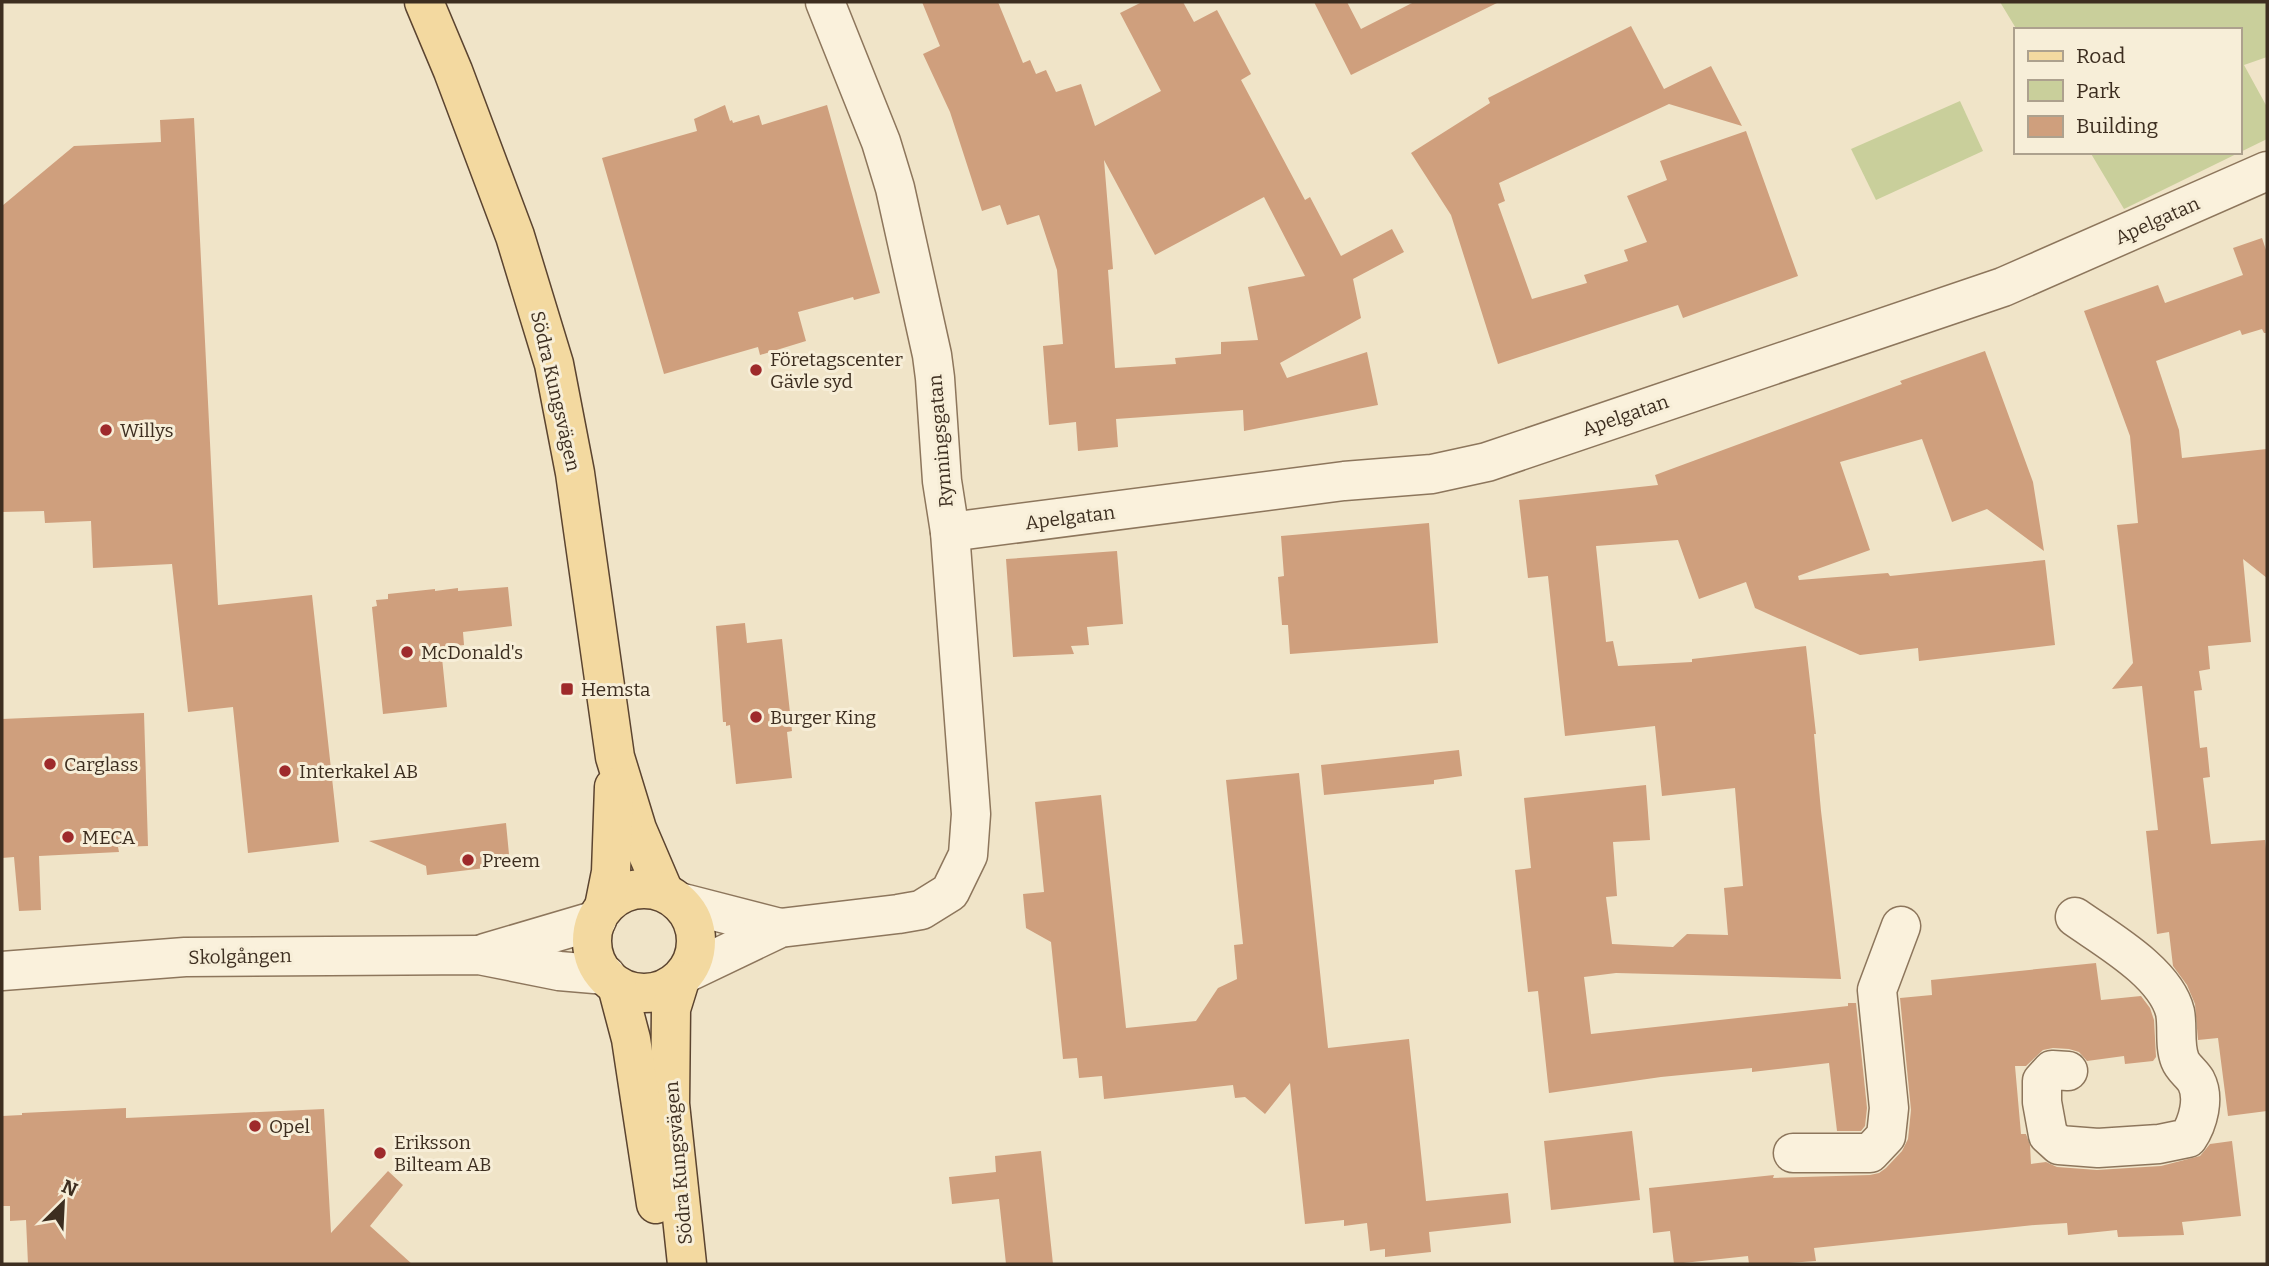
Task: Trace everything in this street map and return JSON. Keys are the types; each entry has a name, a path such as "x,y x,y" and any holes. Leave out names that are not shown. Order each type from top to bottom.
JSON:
{"main road":[{"name":"Södra Kungsvägen","path":"424,2 515,236 554,363 575,473 615,757 637,829 672,897"},
{"name":"Södra Kungsvägen","path":"600,913 611,872 615,757"},
{"path":"646,888 672,897 691,915 697,933 696,951 683,976 667,988 645,993 611,981 596,962 593,952 592,938 600,913 615,897 632,889 646,888"},
{"name":"Södra Kungsvägen","path":"683,976 671,1009 670,1104 687,1264"},
{"name":"Södra Kungsvägen","path":"611,981 631,1038 665,1264"}],"street":[{"name":"Rynningsgatan","path":"780,928 920,910 950,892 968,855 971,814 950,532 942,481 935,378 895,188 881,142 825,2"},
{"name":"Apelgatan","path":"950,532 1344,481 1432,474 1487,462 2003,287 2267,171"},
{"path":"672,897 780,928"},
{"name":"Skolgången","path":"479,955 600,913"},
{"path":"2068,1071 2052,1070 2042,1081 2042,1102 2048,1135 2059,1145 2098,1148 2159,1144 2188,1138 2195,1128 2199,1097 2197,1083 2180,1061 2175,1011 2165,990 2129,956 2075,917"},
{"path":"1793,1153 1870,1153 1886,1136 1889,1108 1877,990 1901,926"},
{"path":"683,976 780,928"},
{"name":"Skolgången","path":"2,971 185,957 479,955 611,981"}],"green space":[{"path":"2000,2 2267,2 2267,57 2244,65 2267,107 2267,139 2241,152 2241,28 2016,28"},
{"path":"1960,101 1983,151 1876,200 1851,149"},
{"path":"2091,154 2236,154 2124,209"}],"building":[{"path":"922,2 998,2 1023,63 1030,60 1036,74 1046,70 1056,92 1081,84 1095,126 1161,91 1120,13 1142,2 1183,2 1194,22 1217,10 1251,74 1241,80 1305,200 1310,197 1341,256 1392,229 1404,252 1353,279 1361,318 1280,363 1287,378 1367,352 1378,405 1244,431 1243,410 1116,419 1118,447 1078,451 1076,422 1049,425 1043,346 1063,344 1057,270 1039,215 1007,225 1000,205 982,211 950,112 923,54 940,46","holes":["1104,160 1155,255 1264,197 1305,276 1248,287 1258,340 1221,342 1221,354 1175,358 1176,364 1115,368 1108,270 1113,269"]},
{"path":"1314,2 1347,2 1361,29 1414,2 1499,2 1351,75"},
{"path":"1631,26 1664,89 1711,66 1742,126 1669,104 1499,183 1505,201 1498,204 1532,299 1587,283 1584,275 1628,261 1624,250 1647,242 1627,196 1667,180 1660,161 1746,131 1798,276 1683,318 1678,305 1498,364 1451,215 1411,153 1490,103 1488,98"},
{"path":"725,105 733,123 759,115 762,125 827,105 880,293 854,300 853,297 798,312 806,341 760,355 758,347 664,374 602,158 697,131 694,119"},
{"name":"Willys","path":"194,118 218,605 312,595 339,842 248,853 233,707 188,712 172,564 93,568 91,521 45,523 44,511 2,512 2,206 74,146 161,142 160,120"},
{"path":"2262,238 2267,253 2267,333 2262,329 2242,335 2240,330 2156,361 2179,430 2182,458 2267,449 2267,578 2243,559 2251,642 2208,646 2210,669 2199,671 2202,690 2194,691 2200,748 2207,747 2210,777 2203,778 2211,844 2265,840 2267,858 2267,1111 2228,1116 2218,1038 2198,1040 2195,1004 2187,985 2173,966 2169,932 2157,934 2146,831 2158,830 2142,686 2112,689 2133,663 2117,525 2138,523 2130,436 2084,311 2158,285 2165,303 2243,275 2233,248"},
{"path":"1985,351 2033,482 2044,551 1987,509 1952,522 1922,439 1840,462 1870,550 1798,576 1799,580 1888,573 1890,576 2045,560 2055,645 1919,661 1918,648 1860,655 1755,608 1746,582 1699,599 1678,540 1596,546 1606,642 1613,641 1618,666 1692,662 1692,659 1806,646 1821,811 1841,979 1616,973 1584,977 1591,1034 1856,1003 1867,1108 1865,1126 1861,1131 1837,1131 1829,1063 1752,1072 1752,1068 1661,1077 1549,1093 1538,991 1528,992 1515,870 1531,868 1524,798 1646,785 1650,840 1613,842 1617,896 1606,897 1612,944 1673,947 1687,934 1728,935 1724,888 1743,886 1735,788 1662,796 1655,726 1565,736 1548,576 1528,578 1519,500 1658,485 1655,475"},
{"path":"1429,523 1438,643 1290,654 1288,625 1282,625 1278,577 1284,576 1281,536"},
{"path":"1117,551 1123,624 1087,627 1089,645 1071,646 1074,654 1013,657 1006,559"},
{"name":"McDonald's","path":"508,587 512,626 463,632 464,645 441,648 447,707 383,714 372,607 377,606 376,600 388,599 388,594 435,589 458,588 458,591"},
{"name":"Burger King","path":"745,623 747,643 782,639 792,731 787,732 792,778 736,784 730,725 726,726 726,722 723,722 716,626"},
{"path":"144,713 148,846 118,847 119,852 39,856 41,910 19,911 14,857 2,858 2,719"},
{"path":"1459,750 1462,776 1434,780 1434,784 1324,795 1321,765"},
{"path":"1299,773 1328,1048 1409,1039 1426,1201 1508,1193 1511,1223 1429,1232 1431,1252 1385,1257 1385,1249 1370,1251 1367,1223 1344,1226 1344,1220 1305,1224 1290,1083 1265,1114 1245,1097 1235,1098 1233,1085 1104,1099 1102,1076 1079,1078 1077,1058 1063,1059 1051,942 1026,928 1023,894 1044,892 1035,802 1101,795 1126,1028 1196,1021 1218,988 1237,979 1234,945 1243,944 1226,780"},
{"path":"506,823 510,865 427,875 426,866 369,841"},
{"path":"2096,963 2101,1000 2141,996 2150,1008 2154,1020 2156,1057 2153,1061 2125,1064 2124,1056 2087,1061 2079,1052 2053,1048 2043,1050 2026,1066 2015,1066 2021,1134 2026,1134 2030,1145 2031,1164 2046,1162 2057,1167 2097,1170 2161,1166 2200,1156 2210,1144 2232,1141 2241,1216 2182,1222 2184,1235 2118,1237 2117,1230 2068,1235 2067,1223 2035,1225 1814,1248 1816,1261 1776,1264 1749,1264 1748,1256 1674,1264 1670,1231 1653,1233 1649,1188 1774,1175 1773,1178 1870,1175 1886,1168 1902,1151 1908,1139 1911,1110 1900,998 1932,995 1931,980"},
{"path":"126,1108 126,1118 324,1109 331,1233 388,1171 403,1185 370,1226 412,1264 28,1264 26,1220 10,1221 10,1206 2,1206 2,1116"},
{"path":"1632,1131 1640,1200 1551,1210 1544,1141"},
{"path":"1041,1151 1053,1264 1006,1264 999,1199 952,1204 949,1177 996,1172 995,1156"}],"place":[{"name":"Företagscenter Gävle syd","path":"756,370"},
{"name":"Willys","path":"106,430"},
{"name":"McDonald's","path":"407,652"},
{"name":"Hemsta","path":"567,689"},
{"name":"Burger King","path":"756,717"},
{"name":"Carglass","path":"50,764"},
{"name":"Interkakel AB","path":"285,771"},
{"name":"MECA","path":"68,837"},
{"name":"Preem","path":"468,860"},
{"name":"Opel","path":"255,1126"},
{"name":"Eriksson Bilteam AB","path":"380,1153"}]}
